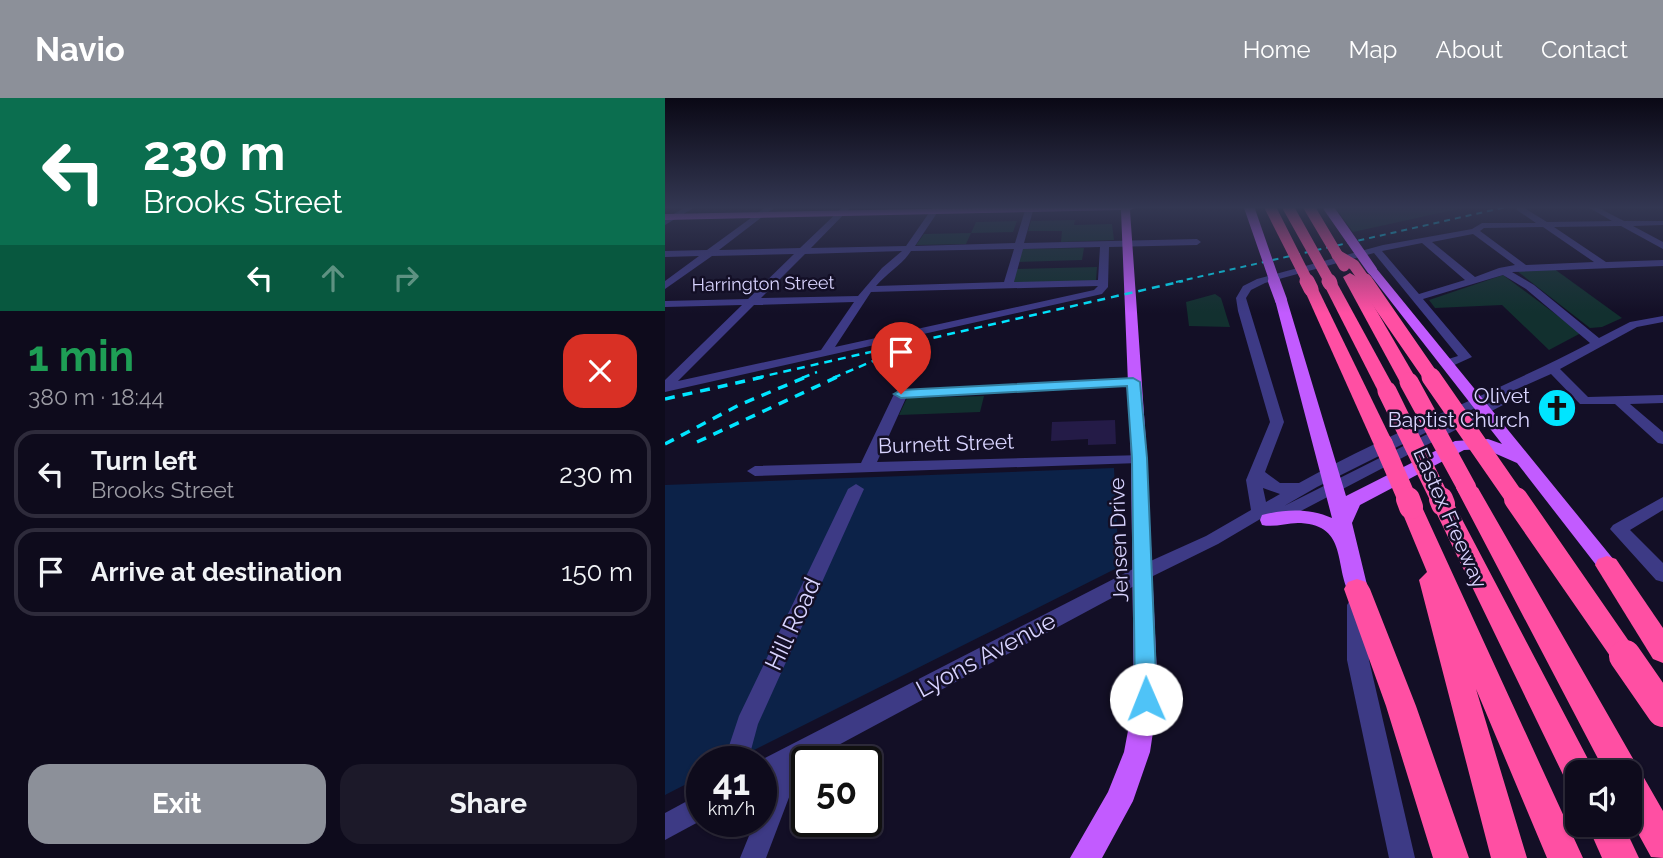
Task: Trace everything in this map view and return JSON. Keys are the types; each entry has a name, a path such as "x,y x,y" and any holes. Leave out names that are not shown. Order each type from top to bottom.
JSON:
{"highway":[{"name":"Eastex Freeway","path":"1288,242 1365,400 1565,858"},
{"path":"1307,242 1387,391 1572,760"},
{"name":"Eastex Freeway","path":"1336,242 1346,256 1349,277 1616,760"},
{"path":"1346,256 1663,711"},
{"path":"1411,507 1509,858"},
{"path":"1607,565 1663,651"},
{"path":"1357,589 1401,706 1451,858"},
{"path":"1642,807 1663,845"},
{"path":"1610,837 1621,858"}],"main road":[{"path":"1261,242 1281,300 1333,480 1357,589"},
{"path":"1353,242 1607,565"},
{"name":"Jensen Drive","path":"1085,858 1119,801 1137,752 1144,721 1139,458 1133,382 1115,244"},
{"path":"1343,523 1352,501 1461,445 1488,444 1526,463"},
{"path":"1265,516 1296,516 1319,520 1336,530 1348,547"}],"street":[{"path":"665,286 723,242"},
{"path":"665,388 811,242"},
{"path":"824,354 865,294 913,242"},
{"path":"1008,286 1021,242"},
{"path":"665,254 1178,242"},
{"path":"1265,516 1254,489 1277,422 1241,298 1247,288 1261,281 1346,256 1410,242"},
{"path":"1428,242 1463,275 1473,280"},
{"path":"1490,242 1523,267"},
{"path":"1571,242 1604,265"},
{"path":"665,388 1098,292 1115,244"},
{"path":"1376,250 1466,357 1446,364"},
{"path":"1346,256 1386,262"},
{"path":"1417,298 1502,270 1523,267 1663,263"},
{"path":"1649,264 1663,272"},
{"path":"1502,270 1530,287 1597,343"},
{"name":"Harrington Street","path":"665,304 753,302 1008,286 1103,283"},
{"path":"1663,306 1659,310 1663,317"},
{"name":"Lyons Avenue","path":"1265,516 1481,406 1535,383 1547,371 1634,324 1663,317"},
{"path":"1547,371 1585,401 1663,399"},
{"path":"867,467 901,394 1133,382"},
{"path":"1619,401 1663,440"},
{"name":"Burnett Street","path":"755,471 1139,458"},
{"path":"1258,471 1261,479 1278,488 1304,487"},
{"name":"Lyons Avenue","path":"777,767 1142,573 1212,540 1251,529 1304,487 1333,480"},
{"name":"Hill Road","path":"740,746 747,724 856,489"},
{"path":"1663,503 1619,529 1663,575"},
{"path":"1607,565 1663,635"},
{"path":"1357,589 1358,660 1402,858"},
{"path":"777,774 781,774 784,779 777,797"},
{"path":"665,827 686,815"},
{"path":"753,858 761,837"}],"green space":[{"path":"918,242 967,242 966,244 916,245"},
{"path":"1084,248 1082,260 1017,262 1021,249"},
{"path":"1097,267 1096,281 1014,284 1015,269"},
{"path":"1553,268 1622,318 1602,327 1590,328 1517,271"},
{"path":"1503,275 1581,333 1549,350 1502,305 1435,308 1429,300"},
{"path":"1215,294 1221,298 1230,327 1189,326 1186,302"},
{"path":"984,396 980,412 899,415 907,398"}],"water":[{"path":"1114,468 1119,567 762,746 686,746 686,784 665,795 665,485"}],"building":[{"path":"1115,420 1116,444 1088,445 1088,439 1051,441 1052,422"}],"railway":[{"path":"1176,282 1350,242"},
{"path":"756,378 1183,281"},
{"path":"833,378 887,355"},
{"path":"802,378 817,372"},
{"path":"665,399 763,377"},
{"path":"665,444 739,405 806,377"},
{"path":"697,442 837,377"}],"place":[{"name":"Olivet Baptist Church","path":"1557,408"}],"route":[{"path":"901,394 1133,382 1139,458 1146,699"}]}
